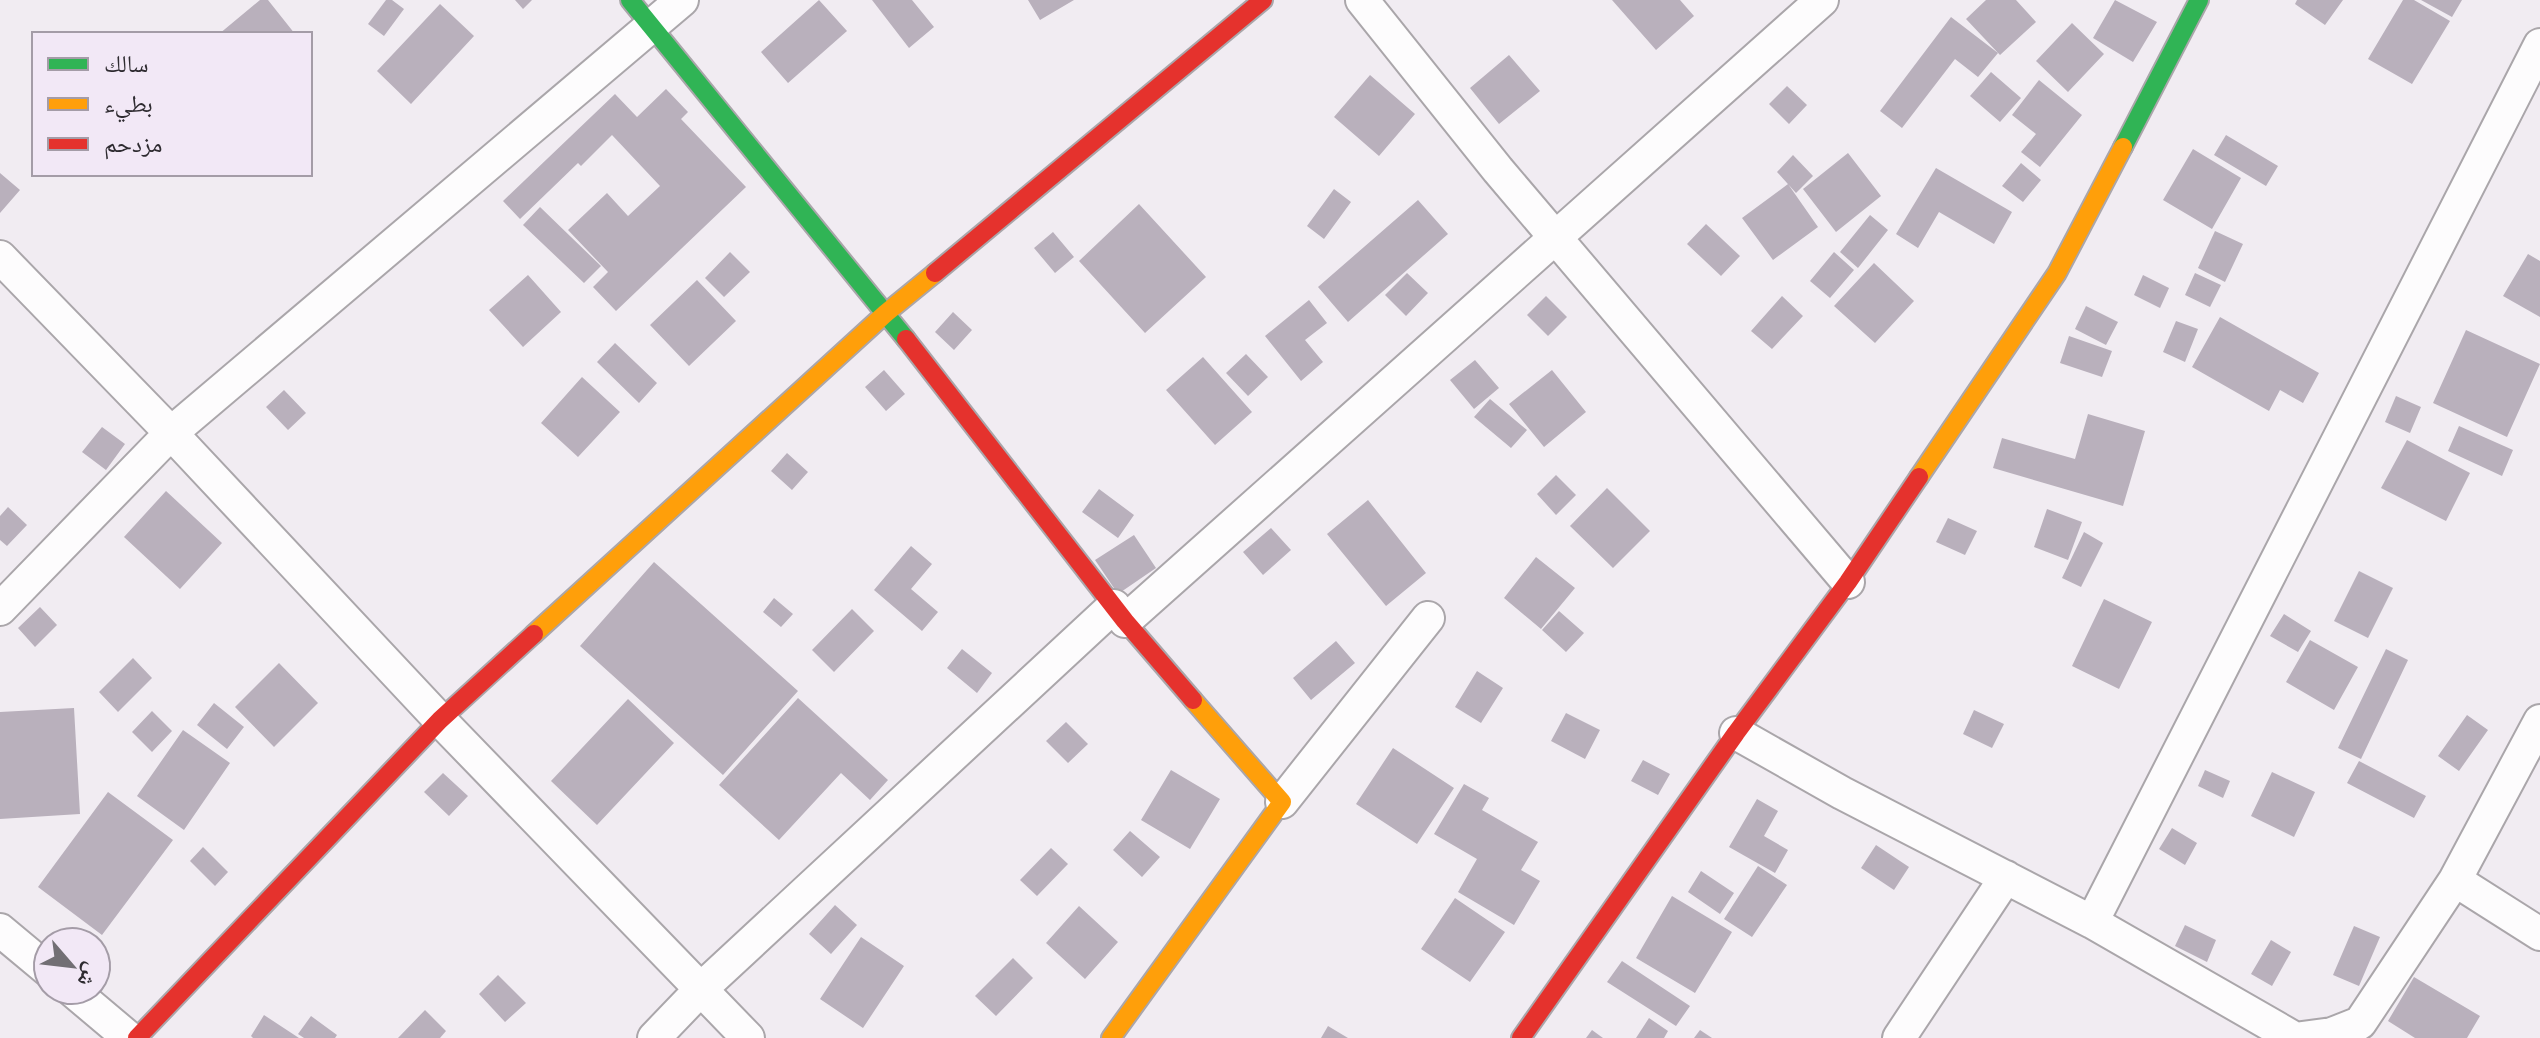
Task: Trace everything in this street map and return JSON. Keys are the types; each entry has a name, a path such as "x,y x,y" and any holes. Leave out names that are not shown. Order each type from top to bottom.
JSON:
{"street":[{"path":"630,0 886,313 1120,613 1282,802"},
{"path":"0,609 171,433 682,0"},
{"path":"137,1038 440,720 886,313 1263,0"},
{"path":"1362,0 1498,170 1848,582"},
{"path":"654,1038 701,989 1120,613 1556,237 1822,0"},
{"path":"1521,1038 1736,733 1848,582 2057,273 2199,0"},
{"path":"2092,922 2540,45"},
{"path":"0,257 171,433 440,720 748,1038"},
{"path":"1111,1038 1282,802 1428,618"},
{"path":"2302,1038 2332,1034 2360,1023 2455,880 2540,721"},
{"path":"1736,733 1842,793 2092,922 2294,1038"},
{"path":"1899,1038 1942,978 2006,877"},
{"path":"2455,880 2540,934"},
{"path":"0,930 32,957"},
{"path":"91,1006 129,1038"}],"building":[{"path":"260,0 268,0 293,32 221,32"},
{"path":"386,0 392,0 404,9 384,36 368,24"},
{"path":"515,0 532,0 523,9"},
{"path":"819,0 847,31 788,83 761,52"},
{"path":"872,0 912,0 934,27 909,48"},
{"path":"1028,0 1074,0 1040,20"},
{"path":"1612,0 1680,0 1694,16 1656,50"},
{"path":"1986,0 2016,0 2036,22 2000,55 1966,19"},
{"path":"2115,0 2157,22 2133,62 2093,38"},
{"path":"2297,0 2343,0 2325,25 2295,4"},
{"path":"2403,0 2414,0 2450,21 2412,84 2368,59"},
{"path":"2421,0 2462,0 2452,17"},
{"path":"440,4 474,36 411,104 377,71"},
{"path":"1951,17 1998,53 1978,77 1955,59 1902,128 1880,111"},
{"path":"2072,23 2104,54 2068,92 2036,61"},
{"path":"1509,55 1540,91 1499,124 1470,88"},
{"path":"1991,72 2021,98 2000,122 1970,96"},
{"path":"1370,75 1415,114 1379,156 1334,117"},
{"path":"2039,80 2082,115 2040,167 2021,152 2036,134 2012,115"},
{"path":"1787,86 1807,105 1789,124 1769,104"},
{"path":"666,89 688,112 681,119 746,187 616,311 593,287 608,272 568,230 607,193 628,216 660,186 612,135 520,219 503,201 615,94 637,117"},
{"path":"2226,135 2278,166 2266,186 2214,155"},
{"path":"2193,149 2241,178 2212,229 2163,200"},
{"path":"1848,153 1881,196 1836,232 1803,189"},
{"path":"1793,155 1813,176 1796,193 1777,172"},
{"path":"2021,163 2041,180 2023,202 2002,186"},
{"path":"1936,168 2012,212 1994,244 1939,212 1918,248 1896,234"},
{"path":"0,173 20,190 0,213"},
{"path":"1788,184 1818,227 1773,260 1742,218"},
{"path":"1334,189 1351,202 1324,239 1307,226"},
{"path":"1418,200 1448,234 1348,322 1318,287"},
{"path":"1139,204 1206,277 1145,333 1079,261"},
{"path":"540,207 601,266 584,283 523,225"},
{"path":"1870,215 1888,230 1858,268 1840,252"},
{"path":"1706,224 1740,256 1721,276 1687,244"},
{"path":"2215,231 2243,244 2225,282 2198,268"},
{"path":"1053,232 1074,257 1055,273 1034,248"},
{"path":"730,252 750,272 724,297 705,278"},
{"path":"1834,252 1854,270 1830,298 1810,281"},
{"path":"2528,254 2540,261 2540,317 2503,296"},
{"path":"1874,263 1914,301 1875,343 1834,306"},
{"path":"1407,273 1428,293 1406,316 1385,295"},
{"path":"2195,273 2221,285 2210,307 2185,295"},
{"path":"528,275 561,312 523,347 489,310"},
{"path":"2143,275 2169,288 2160,308 2134,295"},
{"path":"697,280 736,321 689,366 650,325"},
{"path":"1546,296 1567,317 1548,336 1527,315"},
{"path":"1782,296 1803,316 1772,349 1751,331"},
{"path":"1309,300 1327,323 1305,340 1323,362 1301,381 1265,336"},
{"path":"2086,306 2118,322 2106,345 2075,329"},
{"path":"953,312 972,330 954,350 935,332"},
{"path":"2220,317 2319,373 2303,403 2280,390 2269,411 2192,367"},
{"path":"2176,321 2198,329 2185,362 2163,352"},
{"path":"2466,330 2540,364 2507,437 2433,403"},
{"path":"2069,336 2112,351 2102,377 2060,363"},
{"path":"615,343 657,383 639,403 597,362"},
{"path":"1246,354 1268,377 1248,396 1226,373"},
{"path":"1203,357 1252,412 1215,445 1166,390"},
{"path":"1475,360 1499,388 1474,409 1450,380"},
{"path":"884,370 905,394 886,411 865,387"},
{"path":"1552,370 1586,412 1544,447 1509,404"},
{"path":"582,377 620,412 578,457 541,423"},
{"path":"284,390 306,413 288,430 266,407"},
{"path":"2396,396 2421,407 2410,433 2385,422"},
{"path":"1490,399 1527,430 1511,448 1474,417"},
{"path":"2088,414 2145,431 2123,506 1993,468 2002,438 2075,459"},
{"path":"2459,426 2513,450 2502,476 2448,451"},
{"path":"102,427 125,444 106,470 82,452"},
{"path":"2407,440 2470,473 2446,521 2381,488"},
{"path":"787,453 808,472 792,490 771,471"},
{"path":"1556,475 1576,495 1556,515 1537,494"},
{"path":"1607,488 1650,531 1613,568 1570,526"},
{"path":"1099,489 1134,515 1118,538 1082,512"},
{"path":"166,491 222,543 180,589 124,537"},
{"path":"1368,500 1426,573 1386,606 1327,534"},
{"path":"8,507 27,525 7,546 0,540 0,516"},
{"path":"2047,509 2082,522 2068,560 2034,547"},
{"path":"1948,518 1977,531 1965,555 1936,542"},
{"path":"1271,528 1291,550 1263,575 1243,552"},
{"path":"2084,532 2103,543 2081,587 2062,578"},
{"path":"1134,535 1156,568 1118,594 1095,560"},
{"path":"911,546 932,564 911,589 938,612 922,631 874,590"},
{"path":"1536,557 1575,588 1541,629 1504,598"},
{"path":"654,562 798,691 723,775 580,646"},
{"path":"2359,571 2393,588 2368,638 2334,621"},
{"path":"774,598 793,614 781,627 763,612"},
{"path":"2104,599 2152,622 2119,689 2072,666"},
{"path":"40,607 57,625 35,647 18,628"},
{"path":"852,609 874,631 834,672 812,650"},
{"path":"1559,611 1584,633 1566,652 1542,630"},
{"path":"2284,614 2311,631 2298,652 2270,636"},
{"path":"2310,640 2358,667 2334,710 2286,682"},
{"path":"1336,641 1355,663 1311,700 1293,678"},
{"path":"962,649 992,673 977,693 947,668"},
{"path":"2386,649 2408,660 2361,759 2338,748"},
{"path":"133,658 152,678 118,712 99,692"},
{"path":"279,663 318,703 274,747 235,707"},
{"path":"1477,671 1503,688 1481,723 1455,707"},
{"path":"798,698 888,780 870,800 841,773 779,840 719,785"},
{"path":"628,699 674,743 597,825 551,781"},
{"path":"214,703 244,727 227,749 197,725"},
{"path":"74,708 80,814 0,819 0,712"},
{"path":"1974,710 2004,724 1992,748 1963,734"},
{"path":"152,711 172,731 152,752 132,732"},
{"path":"1566,713 1600,730 1585,759 1551,741"},
{"path":"2467,715 2488,730 2459,771 2438,756"},
{"path":"1066,722 1088,744 1068,763 1046,741"},
{"path":"183,730 230,763 184,830 137,796"},
{"path":"1393,748 1454,788 1417,844 1356,804"},
{"path":"1643,760 1670,774 1658,795 1631,781"},
{"path":"2359,761 2426,796 2414,818 2347,783"},
{"path":"1171,770 1220,799 1190,849 1141,820"},
{"path":"2205,770 2230,781 2223,798 2198,786"},
{"path":"2272,772 2315,792 2294,837 2251,816"},
{"path":"443,773 468,796 449,816 424,792"},
{"path":"1464,784 1489,798 1482,810 1538,842 1521,870 1540,881 1514,925 1458,892 1477,859 1434,834"},
{"path":"108,792 173,840 109,926 90,926 38,887"},
{"path":"1757,799 1778,811 1764,836 1788,850 1775,873 1729,847"},
{"path":"2172,828 2197,843 2185,865 2159,849"},
{"path":"1130,831 1160,857 1142,877 1113,850"},
{"path":"1876,845 1909,867 1894,890 1861,868"},
{"path":"203,847 228,872 215,886 190,861"},
{"path":"1051,848 1068,864 1037,896 1020,880"},
{"path":"1758,866 1787,885 1752,937 1724,919"},
{"path":"1701,871 1734,893 1720,914 1688,892"},
{"path":"1672,896 1732,932 1695,993 1636,958"},
{"path":"1455,898 1505,932 1470,982 1421,949"},
{"path":"835,905 857,925 831,954 809,934"},
{"path":"1079,906 1118,942 1085,979 1046,943"},
{"path":"2185,925 2216,940 2207,962 2175,946"},
{"path":"2354,926 2380,937 2359,986 2333,975"},
{"path":"861,937 904,966 863,1028 820,999"},
{"path":"2271,940 2291,952 2272,986 2251,974"},
{"path":"1013,958 1033,978 996,1016 975,996"},
{"path":"1622,961 1690,1006 1676,1026 1607,982"},
{"path":"498,975 526,1003 505,1022 479,994"},
{"path":"2414,977 2480,1016 2467,1038 2415,1038 2388,1021"},
{"path":"425,1010 446,1031 440,1038 398,1038"},
{"path":"264,1015 299,1038 253,1038 251,1036"},
{"path":"311,1016 337,1035 335,1038 304,1038 298,1034"},
{"path":"1649,1018 1668,1031 1664,1038 1636,1038"},
{"path":"1328,1026 1348,1038 1321,1038"},
{"path":"1592,1030 1603,1038 1586,1038"},
{"path":"1700,1030 1712,1038 1694,1038"}],"traffic: fast":[{"path":"630,0 906,339"},
{"path":"2123,147 2199,0"}],"traffic: slow":[{"path":"1919,477 2057,273 2123,147"},
{"path":"534,634 886,313 935,273"},
{"path":"1111,1038 1282,802 1193,700"}],"traffic: jam":[{"path":"935,273 1263,0"},
{"path":"906,339 1125,621 1193,700"},
{"path":"1521,1038 1736,733 1848,582 1919,477"},
{"path":"137,1038 440,720 534,634"}]}
